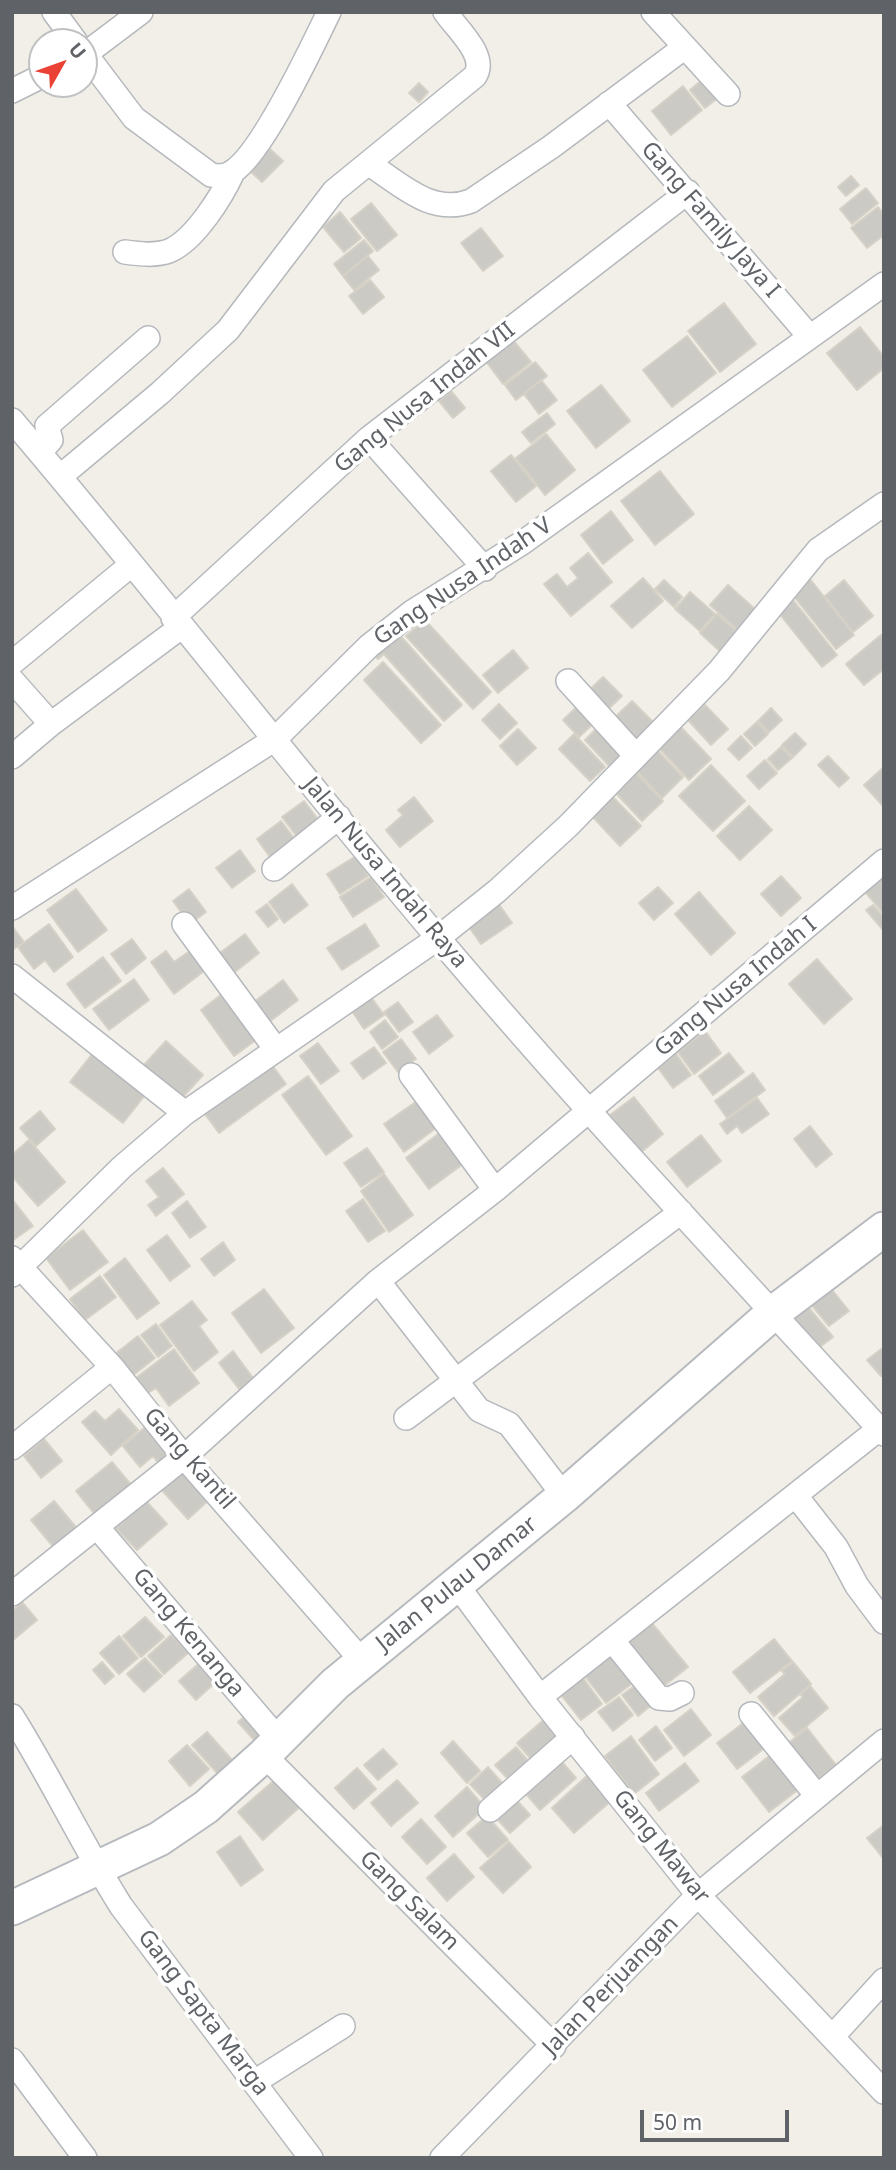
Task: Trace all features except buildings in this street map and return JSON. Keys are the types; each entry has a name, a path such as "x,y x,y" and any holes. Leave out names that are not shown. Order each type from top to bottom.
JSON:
{"street":[{"path":"54,12 66,28"},
{"path":"98,41 142,12"},
{"path":"125,252 149,255 170,251 193,231 221,199 233,172 261,138 329,12"},
{"path":"62,475 160,393 228,330 334,191 475,76 480,64 445,12"},
{"path":"653,12 728,94"},
{"path":"369,163 430,204 457,206 471,201 551,148 685,47"},
{"path":"98,71 134,118 211,175 223,176 233,172"},
{"path":"12,91 28,83"},
{"name":"Gang Family Jaya I","path":"609,103 810,337"},
{"name":"Gang Nusa Indah VII","path":"12,757 177,622 369,438 688,192"},
{"name":"Gang Nusa Indah V","path":"12,908 275,739 369,646 435,597 485,569 884,284"},
{"path":"40,452 51,440 47,426 148,338"},
{"name":"Jalan Nusa Indah Raya","path":"12,419 62,475 177,622 438,938 588,1112 882,1432"},
{"path":"369,438 485,569"},
{"path":"15,1267 122,1167 185,1113 275,1048 438,938 558,836 719,671 818,550 884,504"},
{"path":"12,663 131,565"},
{"path":"12,680 51,724"},
{"path":"568,681 636,756"},
{"path":"274,869 339,817"},
{"name":"Gang Nusa Indah I","path":"12,1594 184,1457 378,1281 495,1190 884,861"},
{"path":"184,924 275,1048"},
{"path":"12,976 185,1113"},
{"path":"411,1075 495,1190"},
{"path":"406,1418 681,1212"},
{"name":"Jalan Pulau Damar","path":"12,1908 159,1839 206,1807 272,1748 335,1684 564,1496 774,1313 884,1229"},
{"name":"Gang Kantil","path":"15,1267 112,1367 184,1457 363,1662"},
{"path":"378,1281 479,1410 509,1424 564,1496"},
{"path":"12,1448 112,1367"},
{"path":"540,1697 882,1432"},
{"path":"796,1496 836,1547 856,1586 884,1622"},
{"name":"Gang Kenanga","path":"97,1527 272,1748"},
{"name":"Gang Mawar","path":"457,1585 540,1697 698,1895 884,2092"},
{"path":"612,1640 659,1698 670,1699 682,1693"},
{"path":"751,1714 817,1796"},
{"name":"Gang Sapta Marga","path":"12,1716 46,1770 97,1868 121,1906 256,2081 311,2158"},
{"path":"490,1810 573,1737"},
{"name":"Jalan Perjuangan","path":"442,2158 554,2046 698,1895 884,1741"},
{"name":"Gang Salam","path":"272,1748 554,2046"},
{"path":"833,2036 884,1980"},
{"path":"256,2081 343,2026"},
{"path":"15,2068 85,2158"}]}
